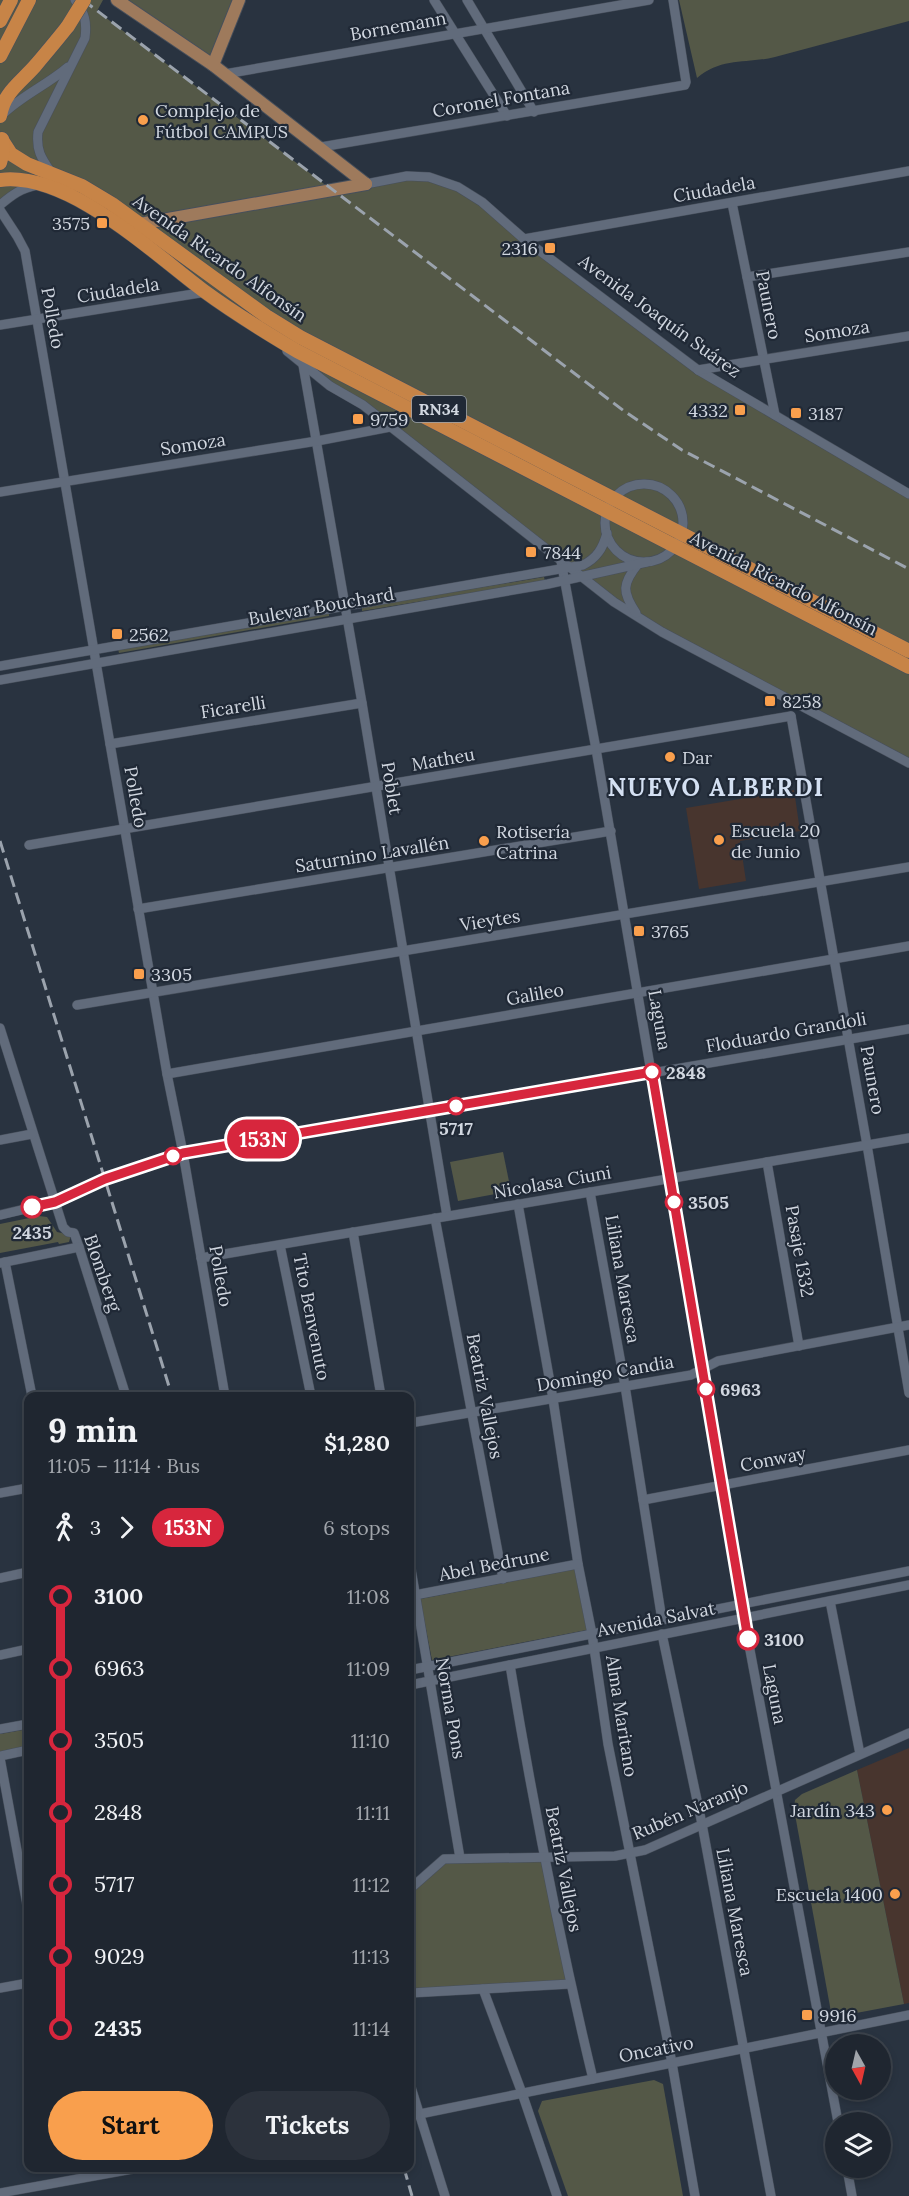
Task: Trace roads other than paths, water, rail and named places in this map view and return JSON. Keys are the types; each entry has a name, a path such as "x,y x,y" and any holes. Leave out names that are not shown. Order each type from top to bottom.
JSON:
{"highway":[{"path":"0,21 11,0"},
{"path":"0,56 29,0"},
{"path":"0,116 2,103 11,88 32,69 68,26 84,0"},
{"path":"0,163 1,137"},
{"name":"Avenida Ricardo Alfonsín","path":"1,137 11,154 27,164 51,172 102,198 266,316 300,337 610,505 675,547 909,667"},
{"name":"Avenida Ricardo Alfonsín","path":"0,180 26,180 43,184 79,201 121,227 206,292 269,335 297,351 610,505 682,533 909,651"}],"main road":[{"path":"117,0 213,65 366,184"},
{"path":"213,65 239,0"},
{"path":"121,227 366,184"}],"street":[{"path":"51,172 41,159 36,146 38,132 85,38 87,23 84,10 75,0"},
{"path":"434,0 507,116"},
{"path":"467,0 534,112"},
{"name":"Bornemann","path":"225,74 649,0"},
{"name":"Coronel Fontana","path":"321,147 681,86 686,82 673,0"},
{"path":"0,116 71,64"},
{"name":"Ciudadela","path":"524,239 909,171"},
{"name":"Avenida Joaquín Suárez","path":"366,184 407,176 429,177 458,187 482,202 524,239 698,370 909,494"},
{"path":"0,205 20,190 43,184"},
{"name":"Paunero","path":"732,203 775,415"},
{"name":"Polledo","path":"0,210 18,236 25,251 124,830 224,1392"},
{"path":"747,277 909,252"},
{"name":"Ciudadela","path":"0,325 206,292"},
{"path":"269,335 330,386 363,405 564,566 639,618 909,763"},
{"name":"Somoza","path":"698,370 909,336"},
{"name":"Poblet","path":"303,365 447,1216"},
{"name":"Somoza","path":"0,492 317,441 390,427"},
{"name":"Avenida Ricardo Alfonsín","path":"610,505 630,487 642,484 654,485 665,490 680,508 683,521 682,533 675,547 664,557 642,563"},
{"path":"610,505 605,521 607,534 618,551 626,558 642,563 627,579 625,588 626,597 639,618"},
{"name":"Bulevar Bouchard","path":"0,666 591,561 603,546 607,534"},
{"name":"Bulevar Bouchard","path":"0,680 564,580 642,563"},
{"name":"Laguna","path":"564,566 564,580 611,831 744,1618 836,2112"},
{"name":"Ficarelli","path":"110,744 362,703"},
{"path":"791,716 800,706"},
{"name":"Paunero","path":"791,716 909,1393"},
{"name":"Matheu","path":"29,845 791,716"},
{"name":"Saturnino Lavallén","path":"138,909 611,831"},
{"name":"Vieytes","path":"77,1005 909,867"},
{"name":"Galileo","path":"167,1074 909,945"},
{"name":"Blomberg","path":"0,1028 63,1227 68,1232 74,1233 125,1392"},
{"name":"Floduardo Grandoli","path":"0,1215 55,1202 105,1179 183,1153 909,1029"},
{"path":"0,1140 32,1134"},
{"name":"Nicolasa Ciuni","path":"201,1258 909,1138"},
{"name":"Pasaje 1332","path":"767,1162 799,1346"},
{"name":"Liliana Maresca","path":"590,1192 625,1386 662,1620"},
{"name":"Alma Maritano","path":"518,1204 553,1399 608,1744 672,2063 695,2196"},
{"name":"Beatriz Vallejos","path":"435,1218 503,1579"},
{"path":"353,1232 380,1392"},
{"name":"Tito Benvenuto","path":"280,1245 310,1392"},
{"path":"31,1392 2,1262 79,1247"},
{"name":"Domingo Candia","path":"414,1422 691,1375 718,1361 909,1325"},
{"name":"Conway","path":"643,1500 909,1450"},
{"path":"0,1493 24,1489"},
{"name":"Abel Bedrune","path":"415,1595 578,1564"},
{"name":"Avenida Salvat","path":"414,1669 909,1571"},
{"path":"0,1578 24,1573"},
{"name":"Avenida Salvat","path":"414,1684 909,1585"},
{"name":"Norma Pons","path":"414,1589 460,1858"},
{"path":"830,1601 860,1754"},
{"name":"Liliana Maresca","path":"662,1634 702,1824 771,2196"},
{"path":"0,1655 24,1650"},
{"name":"Beatriz Vallejos","path":"510,1665 544,1858 570,1984 593,2079"},
{"path":"0,1729 24,1725"},
{"name":"Rubén Naranjo","path":"414,1885 444,1859 615,1856 645,1850 909,1733"},
{"path":"24,1751 0,1757 24,1888"},
{"path":"0,1988 24,1984"},
{"path":"414,1993 570,1984"},
{"path":"483,1989 557,2196"},
{"name":"Oncativo","path":"414,2115 909,2015"},
{"path":"414,2115 445,2196"},
{"path":"78,2172 79,2178"},
{"path":"0,2193 114,2172"},
{"path":"849,2178 852,2196"}],"railway":[{"path":"83,0 624,411 682,450 909,569"},
{"path":"0,841 171,1392"},
{"path":"405,2172 412,2196"}],"place":[{"name":"Complejo de Fútbol CAMPUS","path":"143,120"},
{"name":"3575","path":"102,223"},
{"name":"2316","path":"550,248"},
{"name":"4332","path":"740,410"},
{"name":"3187","path":"796,413"},
{"name":"9759","path":"358,419"},
{"name":"7844","path":"531,552"},
{"name":"2562","path":"117,634"},
{"name":"8258","path":"770,701"},
{"name":"Dar","path":"670,757"},
{"name":"Escuela 20 de Junio","path":"719,840"},
{"name":"Rotisería Catrina","path":"484,841"},
{"name":"3765","path":"639,931"},
{"name":"3305","path":"139,974"},
{"name":"2848","path":"652,1072"},
{"name":"5717","path":"456,1106"},
{"name":"3505","path":"674,1202"},
{"name":"2435","path":"32,1207"},
{"name":"6963","path":"706,1389"},
{"name":"3100","path":"748,1639"},
{"name":"Jardín 343","path":"887,1810"},
{"name":"Escuela 1400","path":"895,1894"},
{"name":"9916","path":"807,2015"}],"district":[{"name":"NUEVO ALBERDI","path":"716,787"}]}
